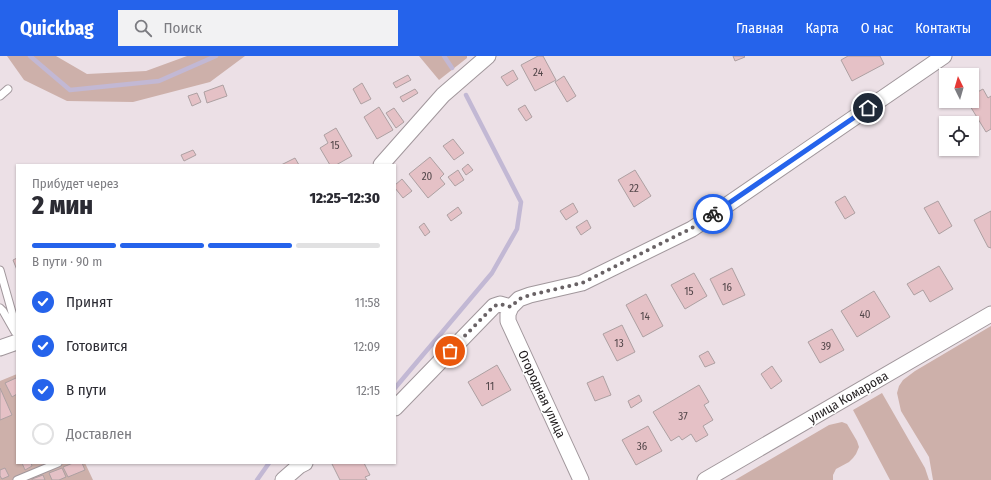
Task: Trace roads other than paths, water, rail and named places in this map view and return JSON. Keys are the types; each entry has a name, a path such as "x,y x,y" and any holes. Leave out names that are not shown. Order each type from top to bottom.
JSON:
{"street":[{"path":"382,164 443,95 488,56"},
{"path":"396,407 494,306 500,304 511,307 519,299 530,295 582,283 692,228 944,56"},
{"name":"Огородная улица","path":"511,307 508,314 508,321 581,480"},
{"name":"улица Комарова","path":"706,480 991,314"},
{"path":"0,348 16,342"},
{"path":"283,480 303,464"}],"lane":[{"path":"0,96 8,89"},
{"path":"0,270 16,326"},
{"path":"0,308 16,334"},
{"path":"17,480 56,464"}],"waterway":[{"path":"30,56 70,90 159,81 216,56"},
{"path":"444,56 452,68"},
{"path":"396,387 492,273 517,229 521,202 466,95"},
{"path":"257,480 268,464"}]}
